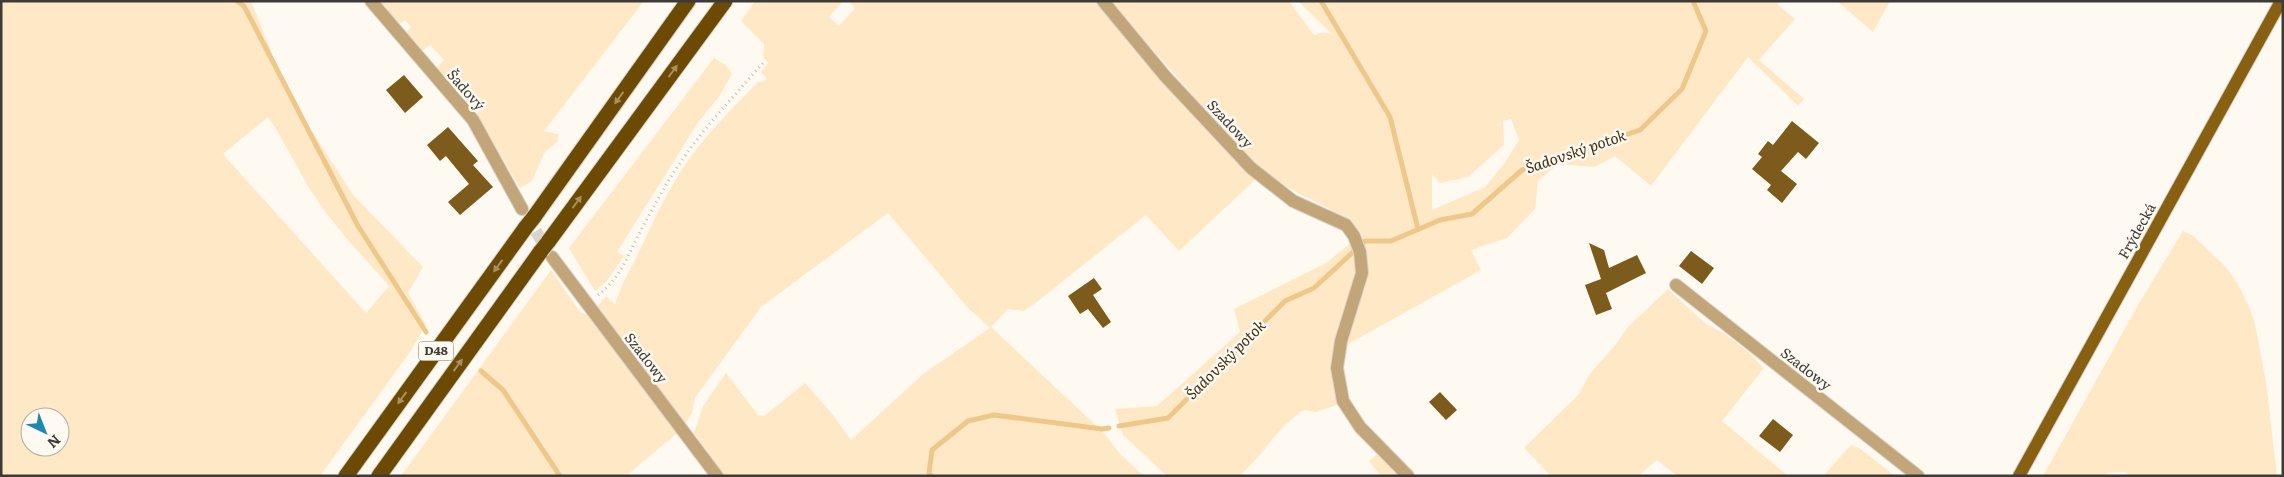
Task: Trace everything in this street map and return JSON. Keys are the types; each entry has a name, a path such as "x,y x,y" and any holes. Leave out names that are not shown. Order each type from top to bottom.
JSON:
{"highway":[{"name":"D48","path":"346,476 527,218 688,1"},
{"name":"D48","path":"379,476 547,250 725,1"}],"main road":[{"name":"Frýdecká","path":"2019,476 2281,1"}],"street":[{"name":"Šadový","path":"371,1 473,120 527,218"},
{"name":"Szadowy","path":"1103,1 1165,76 1250,168 1294,201 1346,225 1358,246 1362,273 1341,341 1337,368 1343,401 1360,427 1408,476"},
{"name":"Szadowy","path":"547,250 717,476"},
{"name":"Szadowy","path":"1676,285 1918,476"}],"path":[{"path":"586,304 612,283 623,268 654,205 680,162 708,124 764,62"}],"shaded area":[{"path":"1,1 251,1 289,96 354,196 423,267 408,293 426,325 410,352 320,476 1,476","holes":["268,117 323,209 389,286 366,313 223,154"]},
{"path":"377,1 644,1 544,131 558,134 558,141 545,152 532,181 520,188 476,114 482,104 475,98 465,103 435,69 444,60 430,45 420,53 404,34 411,27 405,20 397,26"},
{"path":"755,1 843,1 829,17 839,26 855,8 848,1 1095,1 1256,179 1179,251 1146,215 1038,301 1024,311 1008,309 991,327 1103,432 1120,454 1144,476 725,476 694,433 703,406 726,373 758,415 764,416 805,383 832,414 851,440 923,374 990,328 968,308 888,213 761,307 695,398 692,413 685,424 597,307 606,296 615,304 663,202 692,155 749,91 758,82 767,79 761,72 768,63 763,57 764,44 741,21"},
{"path":"1111,1 1289,1 1314,35 1323,32 1332,34 1298,1 1779,1 1778,5 1795,19 1759,60 1804,99 1798,106 1748,57 1651,186 1615,156 1594,167 1558,164 1538,181 1535,209 1507,238 1471,250 1481,270 1352,342 1332,356 1340,404 1316,412 1305,410 1300,412 1280,430 1240,476 1167,476 1123,435 1115,409 1157,406 1240,332 1234,309 1326,263 1362,234 1340,216 1279,182 1257,164 1218,124","holes":["1511,119 1519,140 1504,164 1485,187 1432,210 1432,174 1440,183 1468,177 1504,145 1503,121"]},
{"path":"1837,1 1890,1 1873,32"},
{"path":"714,58 726,65 732,74 718,98 699,121 617,252 624,256 606,282 595,291 569,248"},
{"path":"2183,231 2192,235 2224,265 2238,284 2250,309 2255,324 2266,382 2277,476 2131,476 2125,472 2107,473 2105,476 2043,476 2138,305"},
{"path":"551,270 580,312 586,314 674,426 677,430 676,434 626,476 401,476"},
{"path":"1668,289 1706,324 1724,333 1746,350 1764,368 1722,421 1788,476 1677,476 1657,460 1638,476 1551,476 1524,448 1579,394 1589,375 1616,344 1627,328"},
{"path":"1851,445 1859,448 1895,476 1823,476"},
{"path":"1377,454 1398,476 1381,476 1369,461"}],"building":[{"path":"404,75 423,97 405,113 386,90"},
{"path":"1792,121 1819,143 1806,159 1798,152 1781,171 1797,184 1782,203 1767,190 1771,185 1752,169 1762,157 1758,154 1768,141 1773,145"},
{"path":"448,127 478,161 473,165 493,187 460,215 448,202 469,184 446,156 440,161 427,145"},
{"path":"1589,243 1604,250 1609,268 1637,255 1646,273 1606,293 1612,309 1596,315 1585,285 1601,279"},
{"path":"1691,251 1714,268 1702,284 1679,266"},
{"path":"1094,278 1102,289 1093,295 1111,322 1103,328 1088,309 1080,314 1068,296"},
{"path":"1440,392 1457,410 1446,420 1429,402"},
{"path":"1773,419 1793,435 1780,452 1759,436"}],"waterway":[{"path":"237,1 244,6 358,226 426,332"},
{"path":"1321,1 1390,117 1418,229"},
{"name":"Šadovský potok","path":"1119,426 1168,418 1285,301 1314,288 1365,241 1391,241 1440,220 1472,214 1522,170 1640,130 1682,89 1706,31 1693,1"},
{"path":"481,371 503,390 560,476"},
{"name":"Šadovský potok","path":"931,476 929,473 932,450 968,421 994,415 1102,429 1109,428"}],"tunnel":[{"path":"526,216 549,252"}]}
